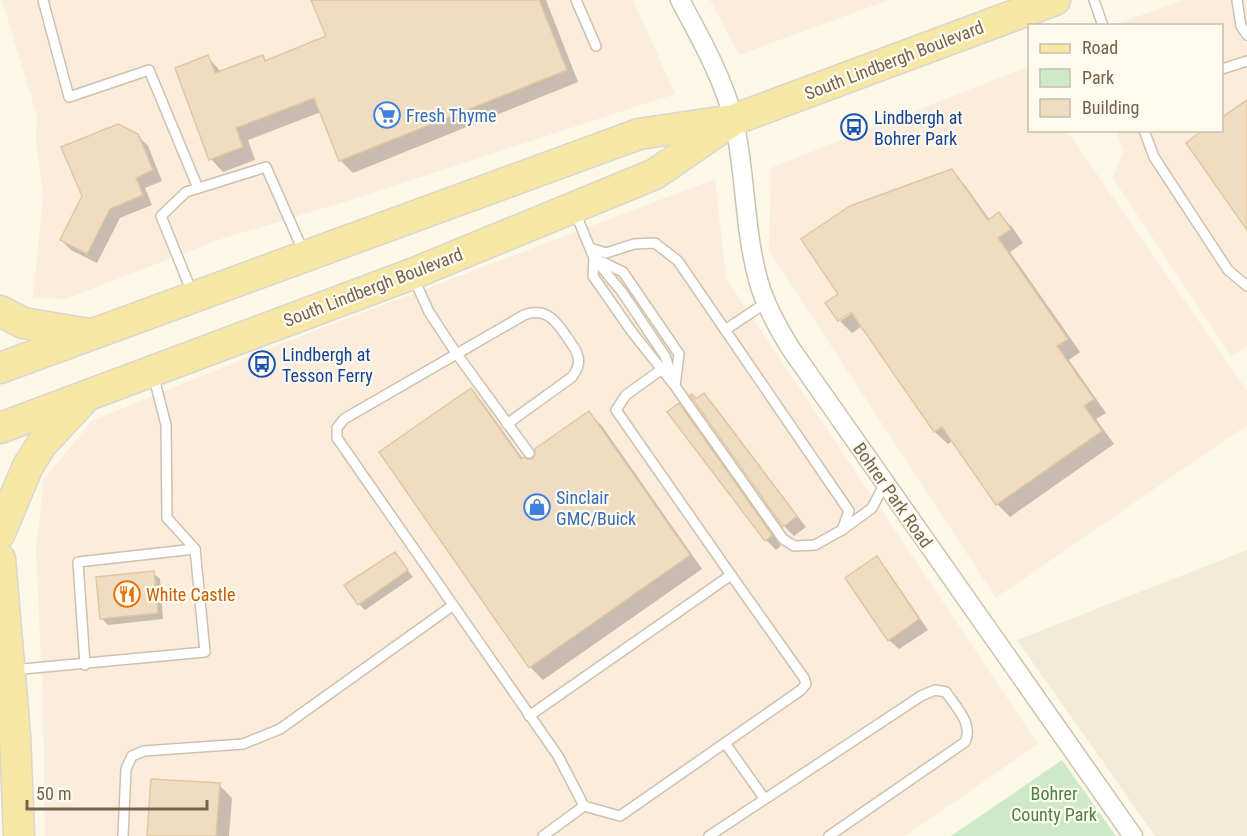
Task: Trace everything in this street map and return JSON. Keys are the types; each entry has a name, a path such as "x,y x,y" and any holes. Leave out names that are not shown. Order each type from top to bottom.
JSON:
{"main road":[{"name":"South Lindbergh Boulevard","path":"0,368 639,134 734,120 1055,0"},
{"name":"South Lindbergh Boulevard","path":"0,428 412,274 655,174 734,120"},
{"path":"0,310 23,323 47,329 92,334"},
{"path":"0,533 28,466 42,444 87,396"},
{"path":"0,559 17,766 19,836"}],"street":[{"name":"Bohrer Park Road","path":"680,0 710,54 734,120 750,243 759,284 771,316 791,349 1133,836"}],"lane":[{"path":"43,0 69,97 149,70 198,188"},
{"path":"576,0 596,46"},
{"path":"1094,0 1102,24"},
{"path":"1237,0 1241,26 1247,35"},
{"path":"1223,68 1247,61"},
{"path":"1145,132 1154,157 1228,270 1247,286"},
{"path":"194,297 161,216 186,192 266,167 305,255"},
{"path":"573,207 594,258 622,292 665,356 675,386"},
{"path":"590,248 606,253 634,244 655,243 678,261 849,511 842,530"},
{"path":"594,258 592,276 675,386 783,538 794,546 815,545 842,530 872,508 885,483"},
{"path":"594,258 623,272 679,354 675,386"},
{"path":"412,274 429,312 529,453"},
{"path":"725,330 767,302"},
{"path":"507,424 572,377 578,369 578,354 551,316 543,312 529,313 344,419 337,428 337,434 339,444 558,756 584,806 620,816 801,690 806,684 616,410 626,395 662,369"},
{"path":"10,670 205,652 195,549 167,518 166,425 152,372"},
{"path":"85,664 78,562 195,549"},
{"path":"529,716 731,575"},
{"path":"123,836 126,769 132,756 144,751 243,744 280,729 452,606"},
{"path":"709,836 929,692 938,690 946,692 967,724 968,733 965,742 830,836"},
{"path":"725,743 764,798"},
{"path":"543,836 584,806"}],"shaded area":[{"path":"2,0 633,0 675,94 341,203 218,240 66,299 33,298 43,195 36,140 37,116"},
{"path":"710,0 889,0 739,55"},
{"path":"1184,0 1247,0 1247,346 1231,356 1113,178 1124,150 1116,132 1223,132 1223,24 1117,24"},
{"path":"1024,68 1028,74 1028,132 1068,132 1247,391 1247,425 996,598 769,251 771,168"},
{"path":"715,179 726,278 1038,744 905,836 45,836 43,704 36,551 44,479 92,421 275,346"},
{"path":"1247,550 1247,836 1155,836 1017,640"}],"green space":[{"name":"Bohrer County Park","path":"1062,760 1116,836 951,836"}],"building":[{"name":"Fresh Thyme","path":"311,0 539,0 567,70 339,161 314,98 236,128 243,147 209,160 175,68 208,55 215,73 263,55 265,61 326,36"},
{"path":"1247,100 1247,230 1186,143 1200,132 1223,132 1223,117"},
{"path":"118,124 138,134 153,170 136,178 143,195 110,209 87,254 60,240 82,196 61,147"},
{"path":"952,169 988,220 999,212 1011,229 998,238 1068,339 1057,346 1094,399 1084,406 1102,431 996,505 942,427 934,432 851,312 838,321 825,303 838,294 801,239 850,206"},
{"name":"Sinclair GMC/Buick","path":"471,388 521,459 524,457 532,459 535,449 589,411 690,555 529,668 379,452"},
{"path":"704,393 797,516 783,527 690,395 692,394 696,399"},
{"path":"679,403 772,535 765,541 667,412"},
{"path":"395,552 408,570 358,605 344,585"},
{"path":"877,556 919,619 888,641 845,578"},
{"name":"White Castle","path":"154,571 158,613 100,619 96,577"},
{"path":"151,779 220,783 216,836 147,836"}],"place":[{"name":"Fresh Thyme","path":"387,115"},
{"name":"Lindbergh at Bohrer Park","path":"854,127"},
{"name":"Lindbergh at Tesson Ferry","path":"262,364"},
{"name":"Sinclair GMC/Buick","path":"537,507"},
{"name":"White Castle","path":"127,594"}]}
